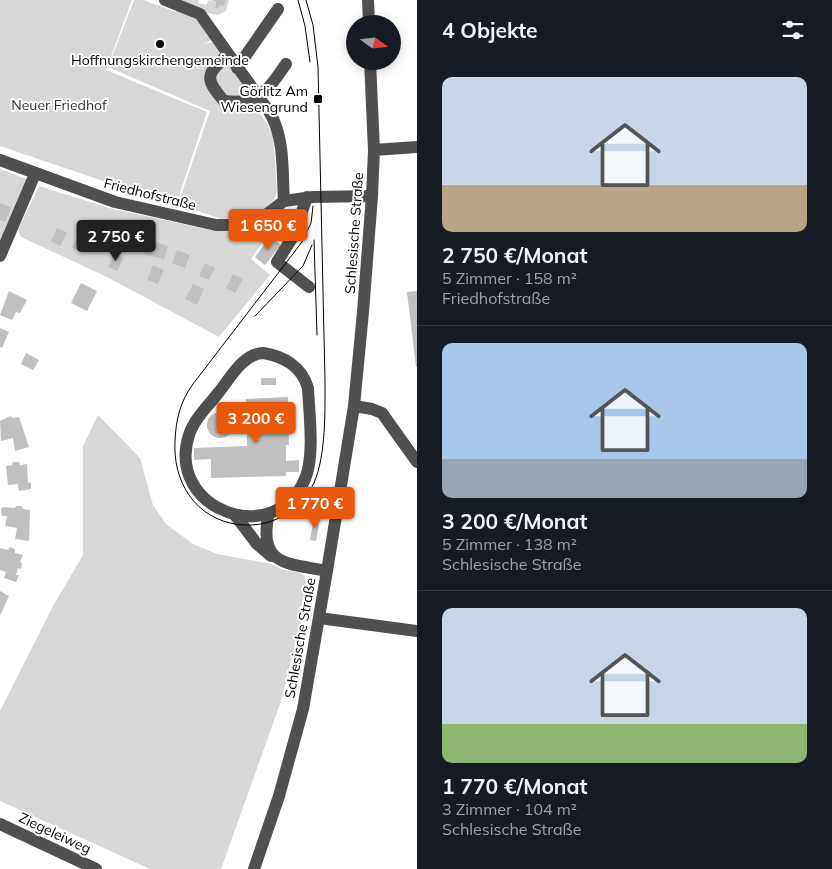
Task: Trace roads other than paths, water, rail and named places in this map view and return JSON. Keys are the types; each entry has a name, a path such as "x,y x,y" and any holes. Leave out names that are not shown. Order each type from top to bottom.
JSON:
{"street":[{"path":"165,0 200,14 275,123 279,136 284,201"},
{"path":"368,0 369,15"},
{"path":"237,68 278,9"},
{"path":"228,55 217,64 210,76 211,86 224,101 245,102 258,98 276,79 286,64"},
{"name":"Schlesische Straße","path":"254,869 279,796 304,700 354,406 364,312 372,196 374,150 370,70"},
{"path":"374,150 417,147"},
{"name":"Friedhofstraße","path":"0,160 115,202 216,225 240,225 266,215 284,201 307,197 372,196"},
{"path":"0,256 35,174"},
{"path":"307,197 294,235 277,262 309,287"},
{"path":"256,354 273,355 291,363 301,371 308,388 309,468 302,485 293,498 269,513 256,516 235,515 209,503 195,488 188,471 186,447 196,422 240,366 250,356 256,354"},
{"path":"354,406 372,409 382,414 417,462"},
{"path":"269,513 265,532 266,540 269,548 278,560"},
{"path":"235,515 265,553 278,560 327,571"},
{"path":"319,618 417,631"},
{"name":"Ziegeleiweg","path":"0,824 96,869"}],"tram line":[{"path":"298,0 305,26 310,62"},
{"path":"306,0 313,25 318,67 325,381 324,433 321,459 318,472 310,490 293,509 281,517 267,523 253,525 224,521 211,515 199,506 189,495 182,482 176,462 176,425 185,397 193,384 302,242 311,223 313,206"},
{"path":"314,240 317,335"},
{"path":"255,316 303,266 312,245"}],"place":[{"name":"Hoffnungskirchengemeinde","path":"160,44"},
{"name":"Görlitz Am Wiesengrund","path":"318,99"}],"park label":[{"name":"Neuer Friedhof","path":"59,105"}]}
